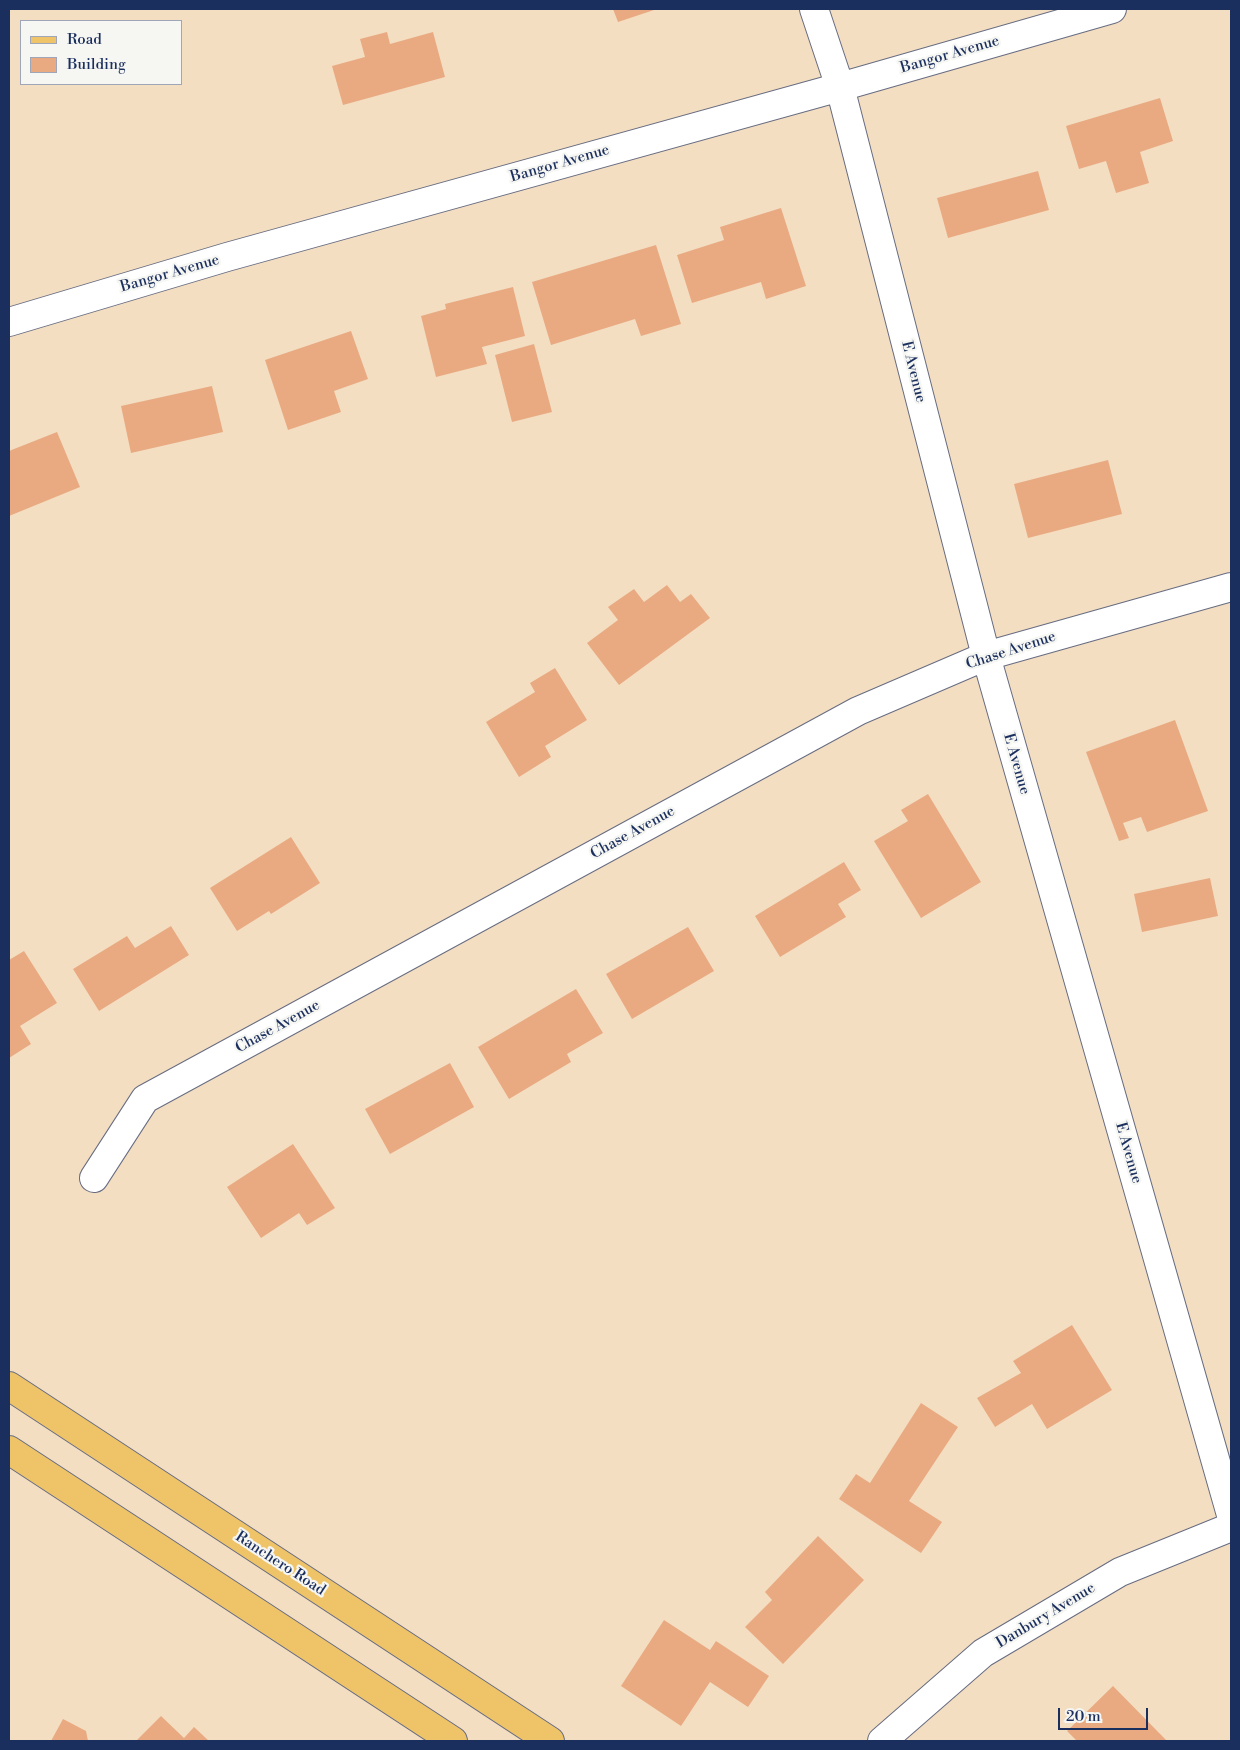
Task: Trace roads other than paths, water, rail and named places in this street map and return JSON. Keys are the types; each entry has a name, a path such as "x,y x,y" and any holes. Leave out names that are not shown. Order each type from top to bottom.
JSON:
{"main road":[{"name":"Ranchero Road","path":"9,1386 550,1741"},
{"path":"9,1450 453,1741"}],"street":[{"name":"E Avenue","path":"814,9 840,87 986,656 1231,1515"},
{"name":"Bangor Avenue","path":"9,322 236,254 840,87 1112,9"},
{"name":"Chase Avenue","path":"94,1178 145,1099 858,711 986,656 1231,587"},
{"name":"Danbury Avenue","path":"882,1741 983,1653 1120,1572 1231,1527"}]}
